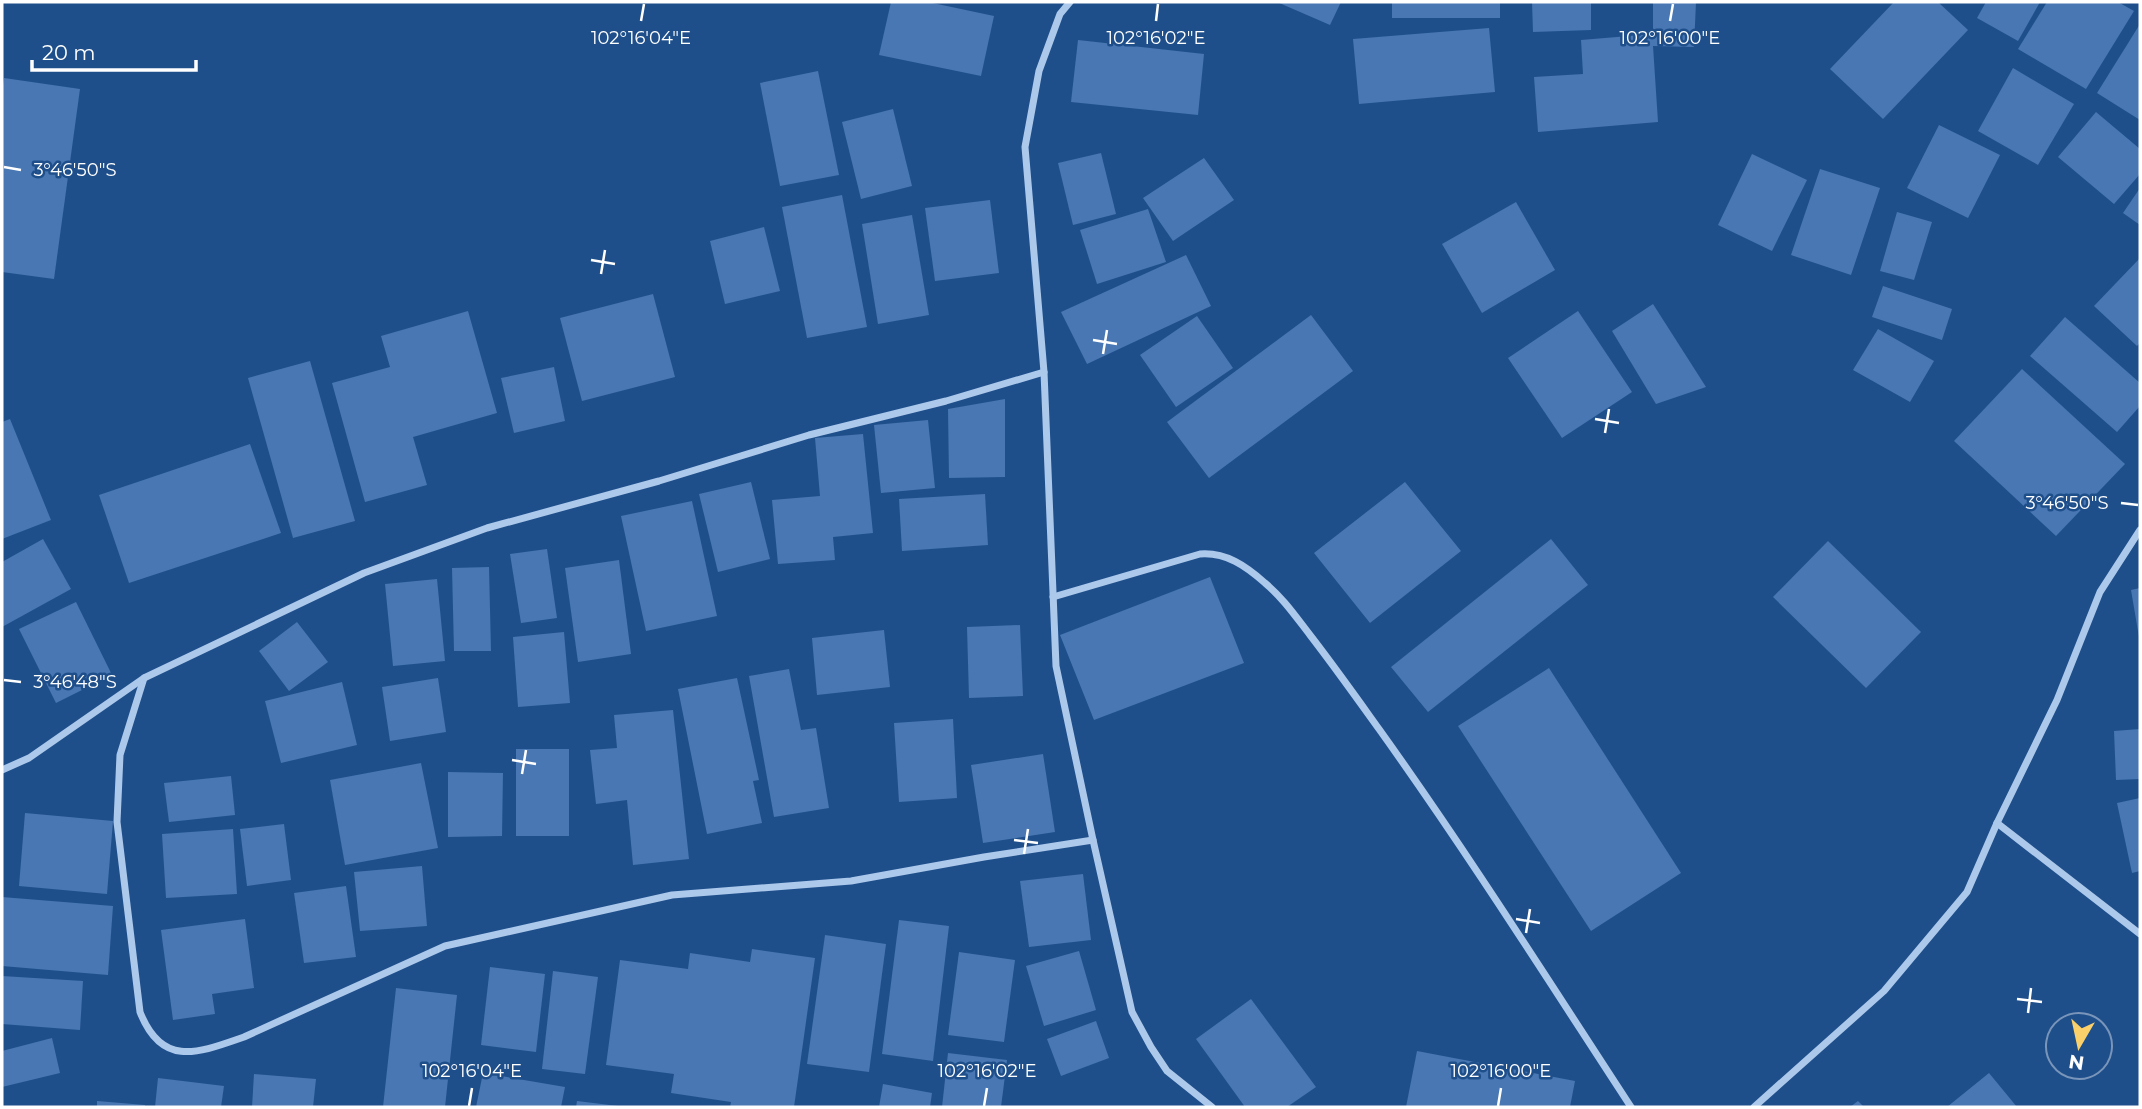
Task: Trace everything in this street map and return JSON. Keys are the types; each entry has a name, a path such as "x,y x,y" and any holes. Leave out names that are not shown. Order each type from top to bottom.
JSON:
{"street":[{"path":"1070,2 1060,14 1039,71 1025,147 1044,372 1056,666 1132,1012 1167,1071 1212,1107"},
{"path":"2,770 29,758 144,678 364,573 487,528 659,481 808,435 946,401 1044,372"},
{"path":"1754,1107 1884,991 1967,892 1997,823 2057,700 2100,592 2140,530"},
{"path":"1054,597 1200,554 1212,553 1240,563 1267,584 1334,666 1424,792 1631,1107"},
{"path":"144,678 120,755 117,822 140,1012 155,1040 171,1050 211,1048 244,1037 445,946 672,895 851,881 1093,840"},
{"path":"1997,823 2140,934"}],"building":[{"path":"891,2 928,2 994,16 981,76 879,55"},
{"path":"1277,2 1341,2 1330,25"},
{"path":"1392,2 1500,2 1500,18 1392,18"},
{"path":"1532,2 1591,2 1591,30 1533,32"},
{"path":"1653,2 1696,2 1694,47 1653,46 1658,122 1538,132 1534,77 1583,74 1581,40 1653,34"},
{"path":"1894,2 1938,2 1968,30 1883,119 1830,69"},
{"path":"1986,2 2040,2 2018,41 1977,18"},
{"path":"2047,2 2118,2 2134,11 2086,89 2018,49"},
{"path":"2140,24 2140,120 2097,93"},
{"path":"1489,28 1495,92 1359,104 1353,39"},
{"path":"1078,40 1204,54 1198,115 1071,102"},
{"path":"2013,68 2074,104 2038,165 1978,131"},
{"path":"818,71 839,175 780,186 760,83"},
{"path":"4,78 80,89 54,279 2,272"},
{"path":"893,109 912,186 861,199 842,122"},
{"path":"2096,112 2140,149 2140,174 2114,204 2058,157"},
{"path":"1939,125 2000,155 1968,218 1907,188"},
{"path":"1101,153 1116,214 1073,225 1058,163"},
{"path":"1752,154 1807,180 1772,251 1718,225"},
{"path":"1204,158 1234,200 1173,241 1143,198"},
{"path":"1820,169 1880,188 1851,275 1791,255"},
{"path":"2140,188 2140,225 2123,213"},
{"path":"842,195 867,327 807,338 782,207"},
{"path":"990,200 999,273 935,281 925,208"},
{"path":"1516,202 1555,270 1482,313 1442,244"},
{"path":"1148,209 1166,262 1097,284 1080,230"},
{"path":"1897,212 1932,222 1914,280 1880,271"},
{"path":"912,215 929,315 878,324 862,224"},
{"path":"764,227 780,291 725,304 710,241"},
{"path":"1186,255 1211,306 1087,364 1061,312"},
{"path":"2140,258 2140,343 2137,346 2094,306"},
{"path":"1883,286 1952,309 1942,340 1872,317"},
{"path":"653,294 675,377 582,401 560,318"},
{"path":"1653,304 1706,387 1656,404 1612,331"},
{"path":"468,311 497,413 413,437 427,485 365,502 332,383 390,367 381,336"},
{"path":"1578,311 1632,392 1562,438 1508,358"},
{"path":"1311,315 1353,371 1209,478 1167,422"},
{"path":"1197,316 1233,368 1176,407 1140,355"},
{"path":"2065,317 2140,383 2140,406 2117,432 2030,356"},
{"path":"1878,329 1934,361 1910,402 1853,370"},
{"path":"310,361 355,521 293,538 248,378"},
{"path":"554,367 565,421 514,433 501,378"},
{"path":"2022,369 2125,464 2056,536 1954,441"},
{"path":"1005,399 1005,477 949,478 948,409"},
{"path":"10,419 51,520 2,539 2,422"},
{"path":"928,420 935,488 881,493 874,425"},
{"path":"863,434 873,533 833,537 835,560 778,564 772,500 820,496 815,438"},
{"path":"250,444 281,533 129,583 99,495"},
{"path":"751,482 770,559 718,572 699,494"},
{"path":"1405,482 1461,551 1370,623 1314,553"},
{"path":"985,494 988,545 902,551 899,499"},
{"path":"692,501 717,616 646,631 621,516"},
{"path":"43,539 71,589 2,627 2,562"},
{"path":"1551,539 1588,585 1428,712 1391,667"},
{"path":"1828,541 1921,632 1866,688 1773,597"},
{"path":"547,549 557,618 521,623 510,554"},
{"path":"619,560 631,654 578,662 565,568"},
{"path":"489,567 491,651 454,651 452,568"},
{"path":"1210,577 1244,663 1094,720 1060,635"},
{"path":"437,579 445,661 393,666 385,584"},
{"path":"2140,588 2140,636 2139,637 2131,590"},
{"path":"76,602 112,675 56,703 19,629"},
{"path":"297,622 328,662 289,691 259,651"},
{"path":"1020,625 1023,696 969,698 967,627"},
{"path":"884,630 890,687 817,695 812,638"},
{"path":"564,632 570,703 518,707 513,637"},
{"path":"1549,668 1681,873 1591,931 1458,726"},
{"path":"789,669 801,730 816,728 829,808 774,817 749,676"},
{"path":"438,678 446,732 390,741 382,687"},
{"path":"737,678 759,780 753,781 762,823 707,834 678,689"},
{"path":"342,682 357,745 281,763 265,701"},
{"path":"673,710 689,859 633,865 627,800 596,804 590,750 617,748 614,715"},
{"path":"953,719 957,798 899,802 894,723"},
{"path":"2140,729 2140,779 2116,780 2114,731"},
{"path":"516,749 569,749 569,836 516,836"},
{"path":"1043,754 1055,832 983,843 971,765"},
{"path":"421,763 438,848 345,865 330,780"},
{"path":"448,772 503,773 502,836 448,837"},
{"path":"231,776 235,815 169,822 164,783"},
{"path":"2140,798 2140,871 2132,873 2117,803"},
{"path":"25,813 113,821 107,894 19,886"},
{"path":"284,824 291,880 247,886 240,829"},
{"path":"233,829 237,894 166,898 162,834"},
{"path":"422,866 427,926 360,931 354,872"},
{"path":"1083,874 1091,940 1029,947 1020,881"},
{"path":"346,886 356,957 304,963 294,893"},
{"path":"2,897 113,906 108,975 2,966"},
{"path":"245,919 254,988 212,994 215,1014 173,1020 161,930"},
{"path":"899,920 949,926 933,1061 882,1054"},
{"path":"825,935 886,944 869,1072 807,1064"},
{"path":"752,949 815,958 794,1107 730,1107 731,1102 671,1093 674,1074 606,1065 620,960 688,969 690,953 750,962"},
{"path":"1079,951 1096,1010 1044,1026 1026,966"},
{"path":"959,952 1015,960 1004,1042 948,1035"},
{"path":"490,967 545,974 536,1052 481,1045"},
{"path":"553,971 598,977 585,1074 542,1069"},
{"path":"2,976 83,981 80,1030 2,1024"},
{"path":"396,988 457,995 445,1107 383,1107"},
{"path":"1251,999 1316,1087 1287,1107 1245,1107 1196,1039"},
{"path":"1096,1021 1109,1058 1061,1076 1047,1039"},
{"path":"52,1038 60,1073 2,1087 2,1051"},
{"path":"1417,1051 1575,1081 1570,1107 1406,1107"},
{"path":"948,1053 1007,1060 1001,1107 942,1107"},
{"path":"483,1073 565,1087 561,1107 476,1107"},
{"path":"1989,1073 2017,1107 1947,1107"},
{"path":"254,1074 316,1079 313,1107 252,1107"},
{"path":"158,1078 224,1086 221,1107 155,1107"},
{"path":"883,1084 932,1093 930,1107 879,1107"},
{"path":"97,1101 145,1105 145,1107 97,1107"},
{"path":"577,1101 618,1106 576,1107"},
{"path":"1858,1101 1864,1107 1850,1107"}]}
